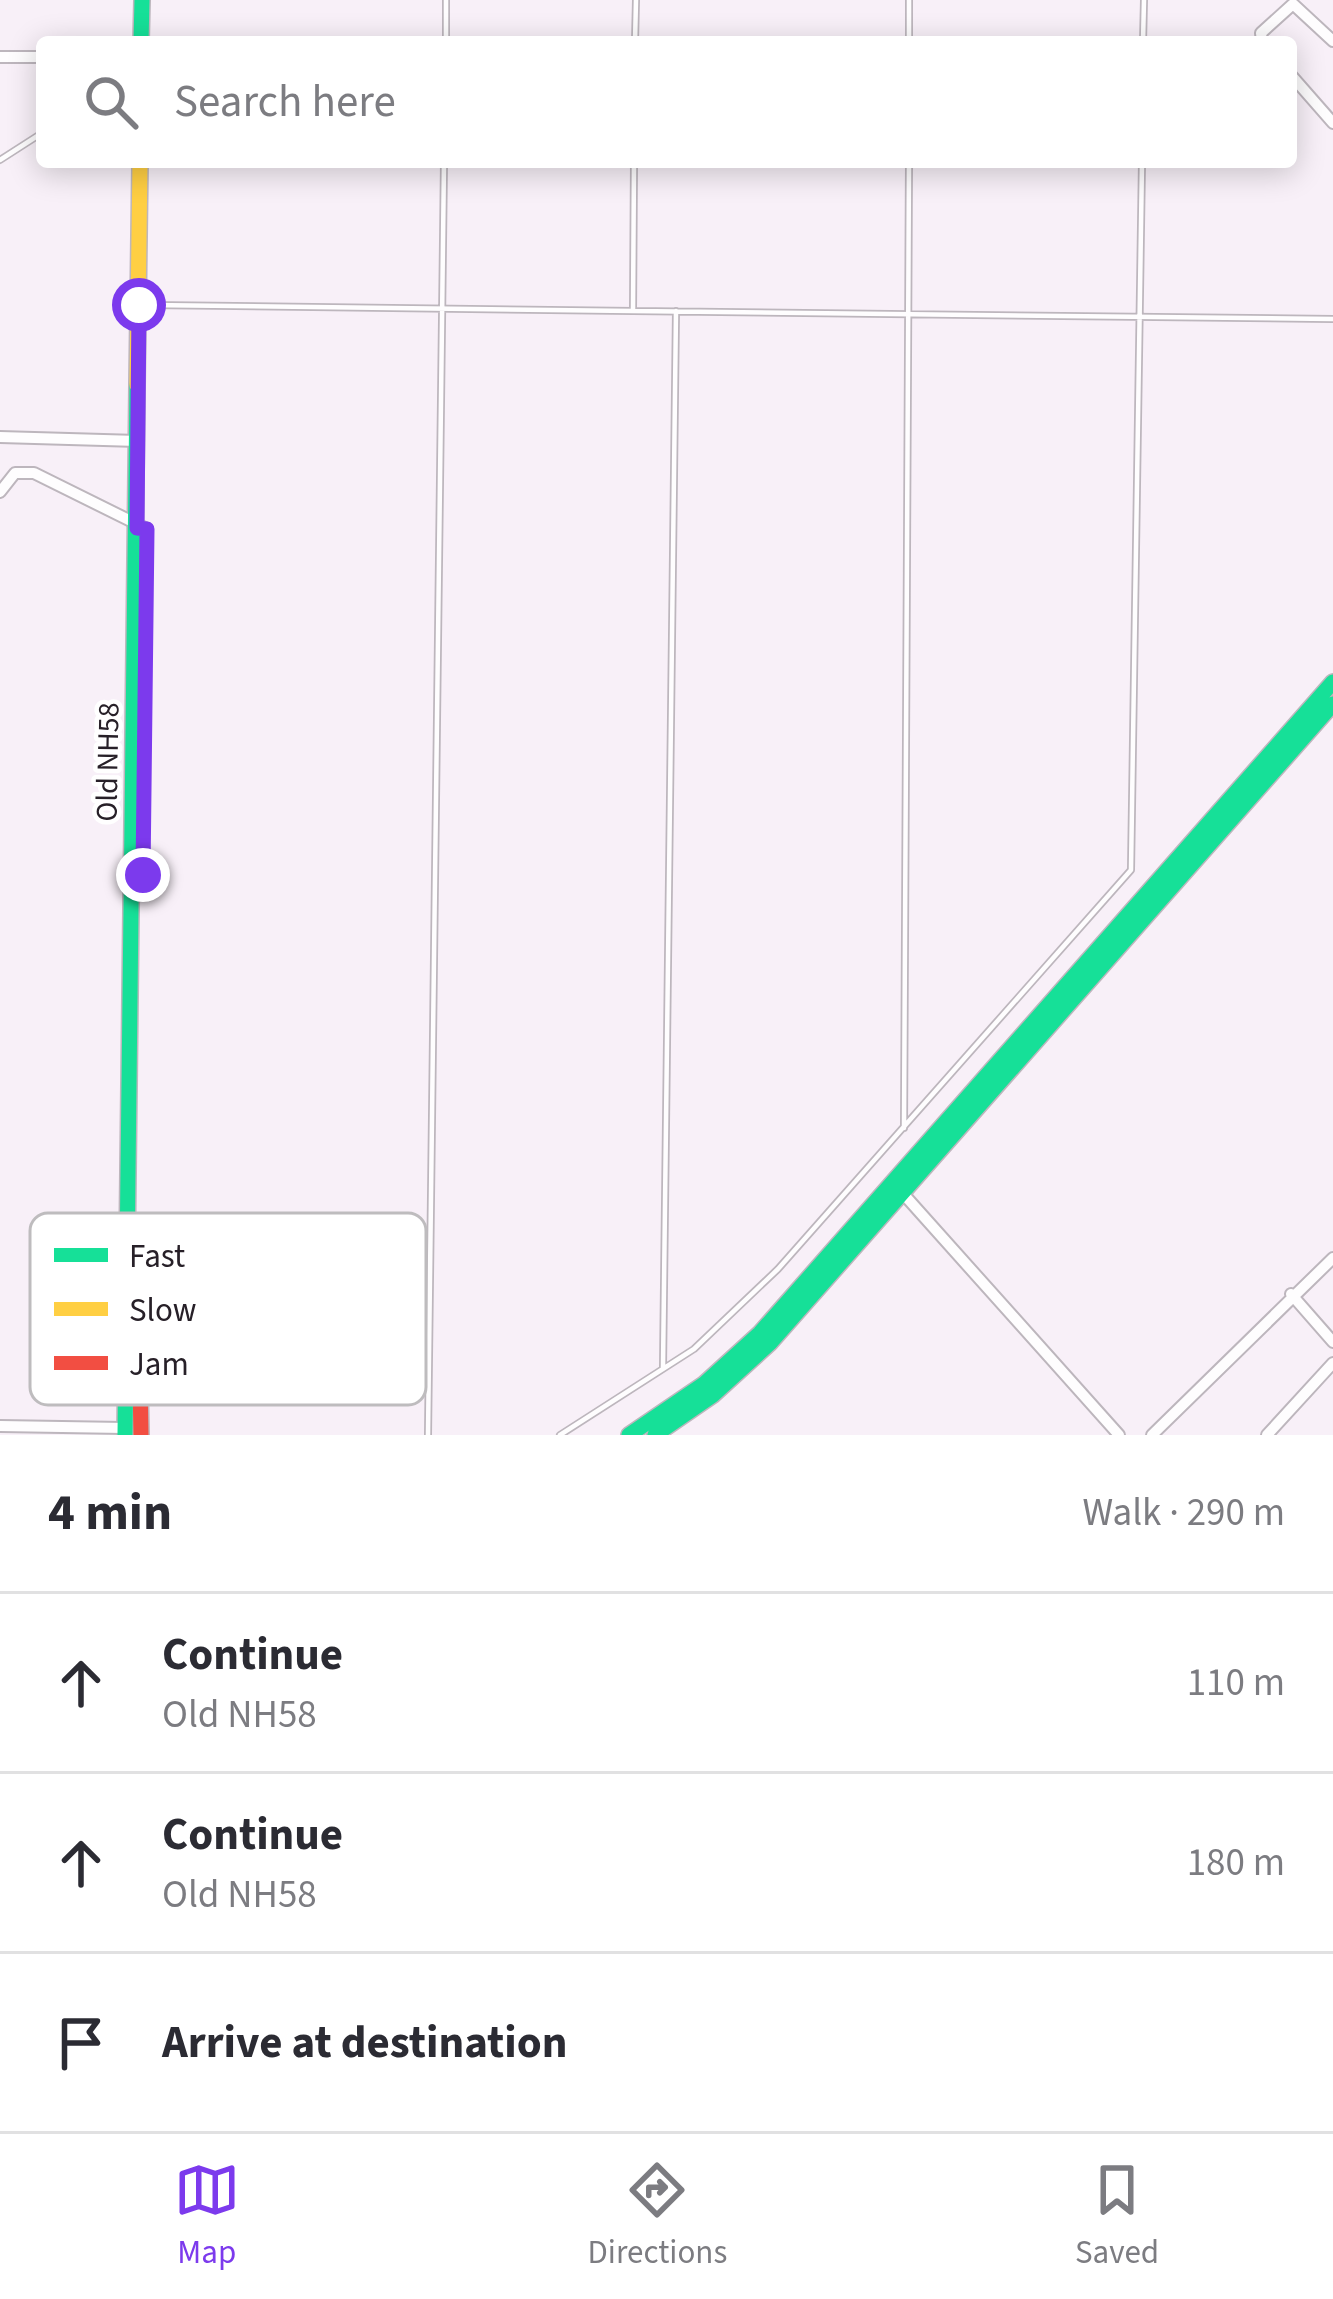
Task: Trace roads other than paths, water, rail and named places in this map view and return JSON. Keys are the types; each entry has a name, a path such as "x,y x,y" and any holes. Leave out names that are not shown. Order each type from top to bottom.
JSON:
{"main road":[{"path":"141,36 142,0"},
{"path":"151,36 152,0"},
{"name":"Old NH58","path":"140,168 142,528"},
{"name":"Old NH58","path":"133,1213 150,168"},
{"path":"655,1435 713,1395 770,1343 898,1187 1333,682"},
{"path":"628,1435 704,1384 760,1334 1333,704"}],"street":[{"path":"1261,36 1293,4 1333,41"},
{"path":"0,57 36,57"},
{"path":"1297,82 1333,123"},
{"path":"0,436 138,441"},
{"path":"0,492 15,473 34,473 142,528"},
{"path":"898,1187 1119,1435"},
{"path":"1152,1435 1333,1258"},
{"path":"1292,1294 1333,1342"},
{"path":"1267,1435 1333,1363"},
{"path":"0,1426 130,1433"}],"lane":[{"path":"446,0 446,36"},
{"path":"635,36 636,0"},
{"path":"909,0 909,36"},
{"path":"1143,36 1144,0"},
{"path":"0,160 36,137"},
{"path":"428,1435 444,168"},
{"path":"633,310 634,168"},
{"path":"904,1128 909,168"},
{"path":"560,1435 694,1348 778,1269 1131,870 1142,168"},
{"path":"149,305 1333,320"},
{"path":"663,1368 676,311"}]}
